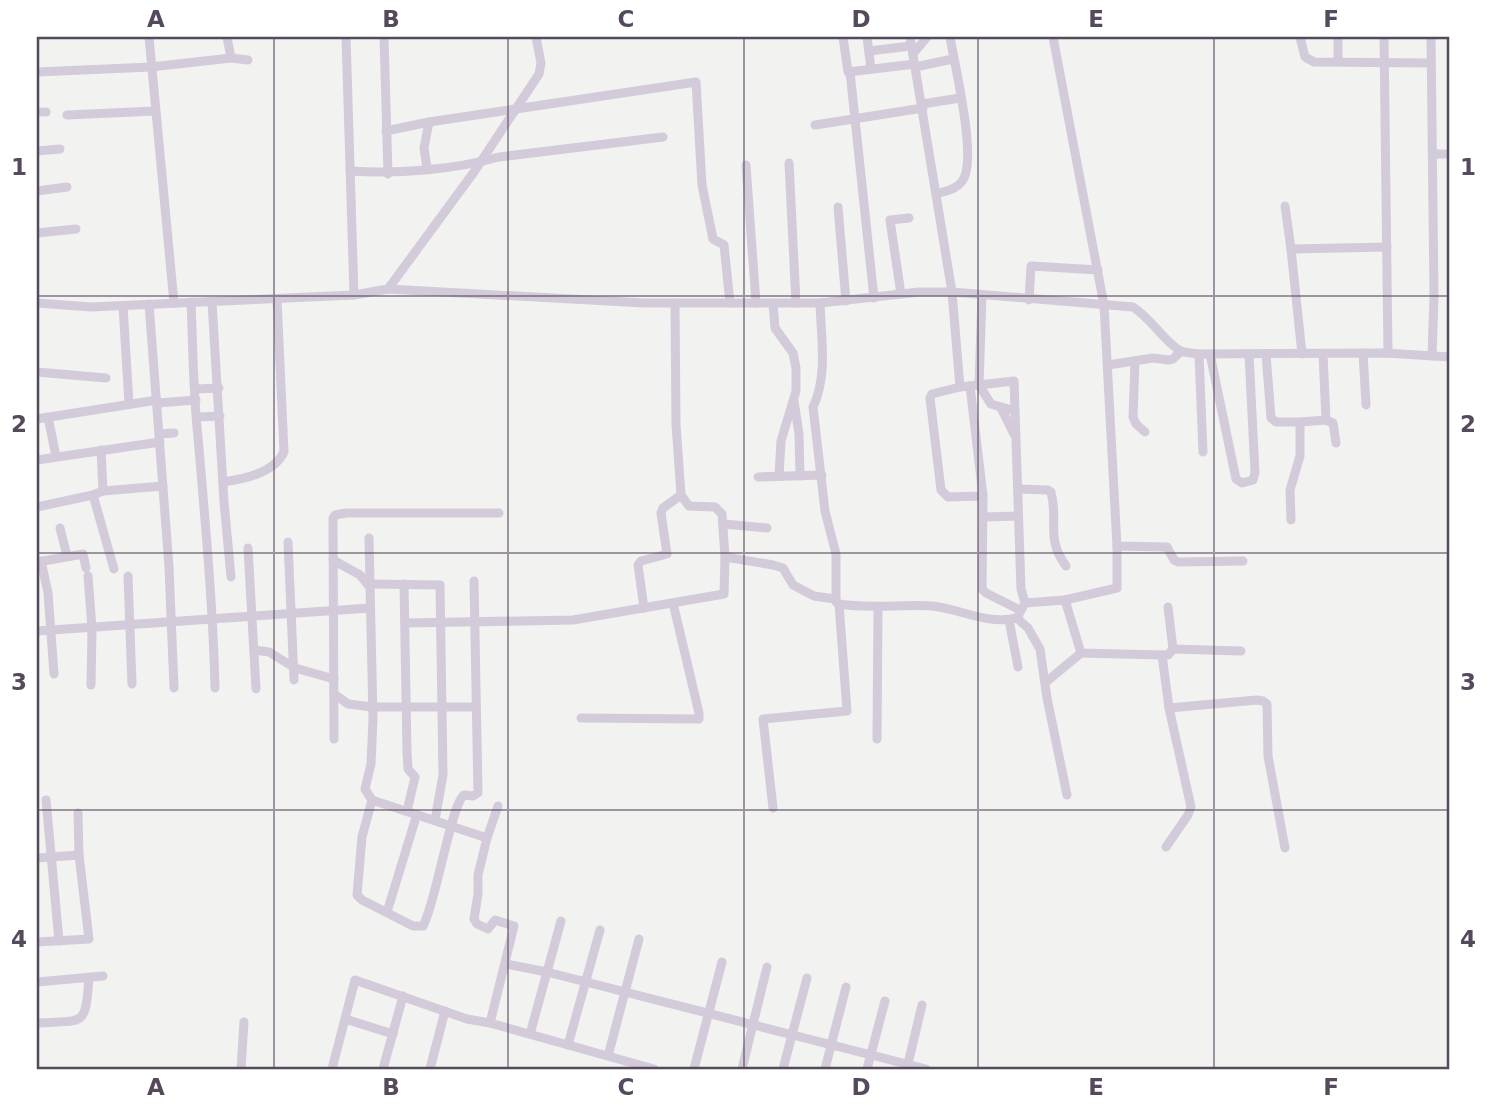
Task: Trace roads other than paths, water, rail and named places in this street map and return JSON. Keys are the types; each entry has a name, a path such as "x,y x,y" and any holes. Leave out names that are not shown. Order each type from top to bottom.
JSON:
{"street":[{"path":"149,37 174,303"},
{"path":"227,37 231,58"},
{"path":"346,37 354,295"},
{"path":"384,37 388,174"},
{"path":"388,289 480,162 539,74 541,62 536,37"},
{"path":"843,37 850,72 874,298"},
{"path":"867,37 872,69"},
{"path":"850,72 872,69 913,54 926,37"},
{"path":"936,194 961,183 969,158 950,37"},
{"path":"725,556 783,569 793,585 814,596 837,602 878,607 929,606 989,619 1117,588 1104,305 1053,37"},
{"path":"1300,37 1305,57 1309,61 1431,63"},
{"path":"1338,37 1338,61"},
{"path":"1384,37 1388,353"},
{"path":"1431,37 1434,296 1432,356"},
{"path":"869,51 953,59"},
{"path":"913,54 970,386 983,496 982,590 1018,612 1040,649 1067,795"},
{"path":"37,72 151,67 231,58 248,60"},
{"path":"386,131 429,122 696,82 702,185 713,239 724,245 730,303"},
{"path":"815,125 960,97"},
{"path":"67,115 155,111"},
{"path":"427,168 424,148 429,122"},
{"path":"350,171 388,174 663,137"},
{"path":"37,151 60,149"},
{"path":"1433,154 1450,154"},
{"path":"789,163 796,303"},
{"path":"746,165 756,303"},
{"path":"37,191 67,187"},
{"path":"1285,206 1302,354"},
{"path":"838,207 846,301"},
{"path":"901,294 890,220 909,218"},
{"path":"37,233 76,229"},
{"path":"1292,249 1387,247"},
{"path":"1029,300 1031,266 1098,270"},
{"path":"37,303 91,307 123,306 354,295 388,289 675,303 820,303 919,292 952,292 1133,307 1145,315 1170,343 1181,351 1199,354 1388,353 1450,357"},
{"path":"970,386 982,296"},
{"path":"203,478 223,480 256,474 276,462 284,452 277,299"},
{"path":"191,302 197,417 214,620 215,688"},
{"path":"212,302 231,578"},
{"path":"405,623 475,624 573,620 724,594 724,524 720,510 689,506 681,495 676,424 675,303"},
{"path":"773,303 775,328 789,346 795,361 796,380 794,399 781,441 779,476"},
{"path":"773,808 763,719 848,711 837,602 836,554 825,511 813,407 819,396 822,377 820,303"},
{"path":"149,304 158,401 174,688"},
{"path":"123,306 129,404"},
{"path":"1108,365 1153,358 1168,360 1181,351"},
{"path":"1363,353 1366,405"},
{"path":"1199,354 1203,452"},
{"path":"1210,354 1236,479 1242,483 1253,480 1255,474 1249,354"},
{"path":"1266,354 1271,418 1276,422 1326,420 1333,423 1336,443"},
{"path":"1323,354 1326,420"},
{"path":"1135,361 1133,417 1145,432"},
{"path":"37,372 106,377"},
{"path":"983,496 948,497 941,490 930,398 932,394 970,386 1014,381 1021,589 1018,612 1018,667"},
{"path":"970,386 991,404 1015,411"},
{"path":"196,388 219,388"},
{"path":"794,399 799,434 800,475"},
{"path":"37,419 129,404 197,400"},
{"path":"1001,408 1016,438"},
{"path":"197,417 220,416"},
{"path":"48,417 56,456"},
{"path":"1291,520 1290,490 1300,456 1300,422"},
{"path":"37,460 101,450 174,433"},
{"path":"101,450 98,493 114,569"},
{"path":"758,477 822,475"},
{"path":"37,507 98,493 163,486"},
{"path":"1019,489 1051,492 1054,544 1056,553 1066,566"},
{"path":"644,608 638,565 641,561 667,554 661,513 663,508 681,495"},
{"path":"334,739 331,524 335,515 499,513"},
{"path":"984,517 1017,516"},
{"path":"724,524 767,528"},
{"path":"60,528 67,556"},
{"path":"369,538 372,707 371,764 365,789 372,800 487,838"},
{"path":"289,542 294,680"},
{"path":"1117,546 1167,547 1175,562 1243,561"},
{"path":"248,548 256,689"},
{"path":"54,674 48,593 39,562 83,554 92,628 91,685"},
{"path":"333,560 360,575 370,586"},
{"path":"128,576 132,684"},
{"path":"372,800 362,837 357,895 413,926 420,927 425,923 460,797 478,793 474,581"},
{"path":"404,584 408,769 415,777 407,811"},
{"path":"370,586 440,585 443,775 435,820"},
{"path":"1065,600 1081,653"},
{"path":"582,718 699,719 673,603"},
{"path":"877,739 878,607"},
{"path":"1168,607 1173,649"},
{"path":"37,631 370,608"},
{"path":"1046,682 1081,653 1162,655 1173,649 1241,651"},
{"path":"254,650 274,654 295,668 334,679"},
{"path":"1162,655 1169,708 1191,807 1188,816 1166,847"},
{"path":"334,694 348,704 372,707 476,707"},
{"path":"1169,708 1256,700 1267,704 1268,756 1285,848"},
{"path":"46,800 59,941"},
{"path":"490,1023 513,925 495,920 489,929 477,924 474,919 478,875 498,806"},
{"path":"37,942 89,939 79,855 78,813"},
{"path":"387,912 417,814"},
{"path":"37,858 79,855"},
{"path":"530,1034 561,921"},
{"path":"568,1045 600,930"},
{"path":"608,1056 639,939"},
{"path":"694,1069 722,961"},
{"path":"506,964 831,1044 907,1067 926,1069"},
{"path":"742,1069 767,967"},
{"path":"37,982 103,976"},
{"path":"37,1023 82,1017 86,1010 89,978"},
{"path":"783,1069 807,978"},
{"path":"332,1069 355,980 467,1019 654,1069"},
{"path":"825,1069 846,987"},
{"path":"383,1069 403,996"},
{"path":"867,1069 885,1001"},
{"path":"907,1067 922,1006"},
{"path":"430,1069 445,1011"},
{"path":"345,1019 393,1034"},
{"path":"241,1069 244,1022"}]}
